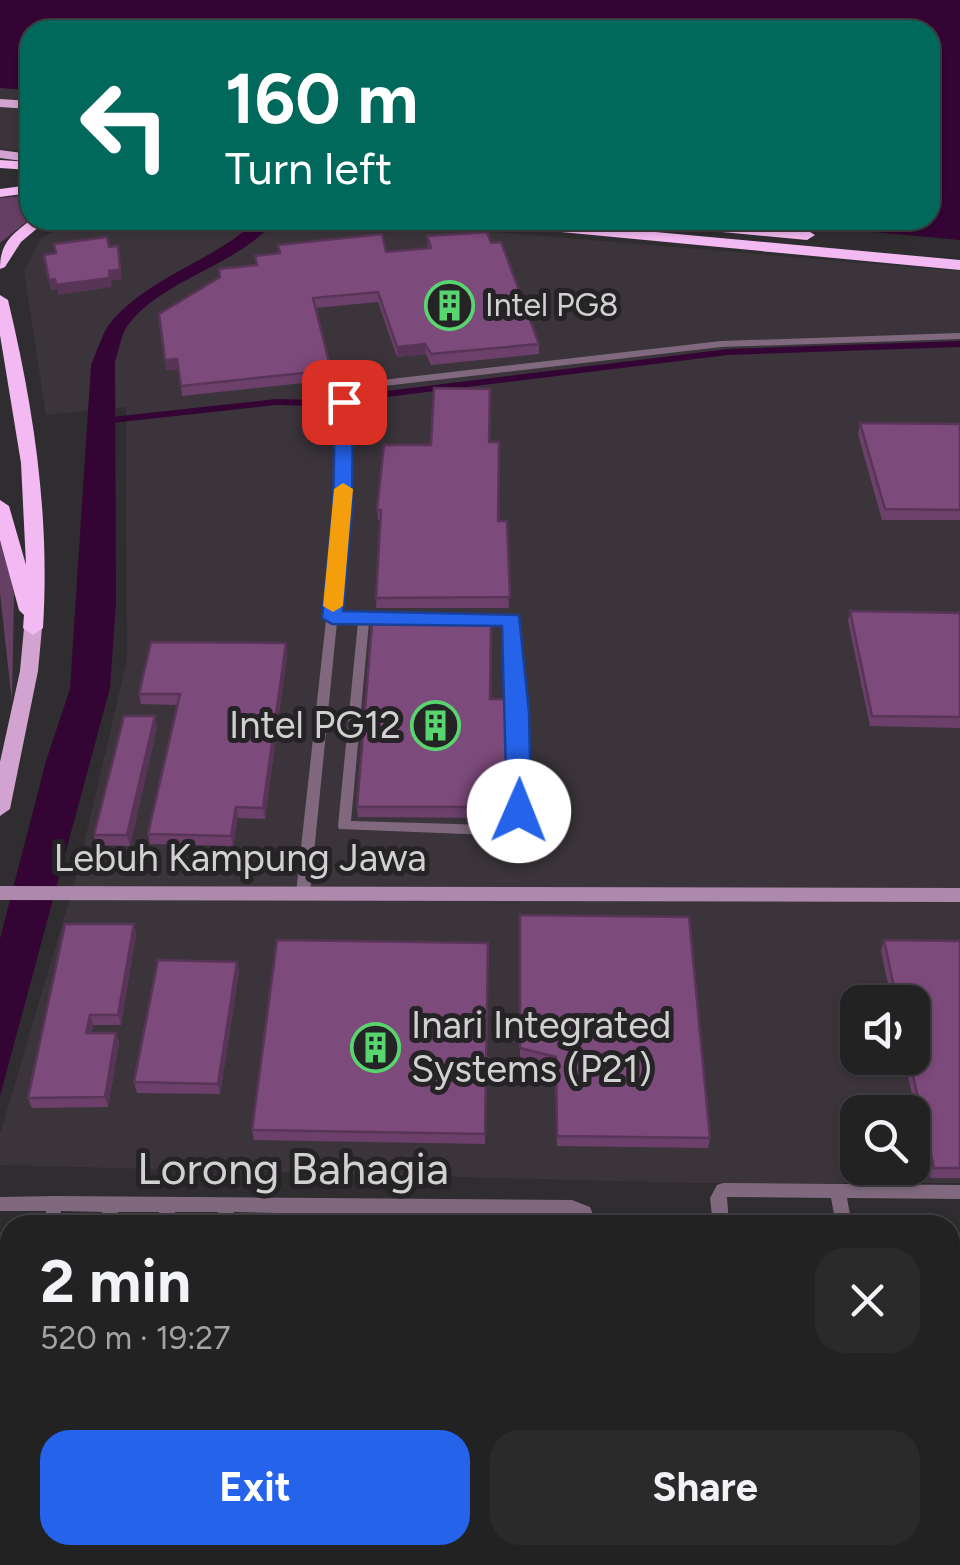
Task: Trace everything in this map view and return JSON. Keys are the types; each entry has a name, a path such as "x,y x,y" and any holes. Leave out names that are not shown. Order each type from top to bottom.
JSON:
{"highway":[{"path":"0,264 14,239 26,230"},
{"path":"586,230 891,258 936,265 960,276"},
{"path":"658,230 960,258"},
{"path":"723,230 960,258"},
{"path":"891,258 960,258"},
{"path":"0,300 21,412 40,565 34,628"},
{"path":"0,506 34,628"}],"main road":[{"path":"0,809 29,671 34,628"}],"street":[{"path":"302,893 342,511 343,398 356,386 721,344 960,336"},
{"path":"332,618 364,618 512,619 520,758 519,811 510,820 491,830 344,826 364,618"},
{"name":"Lebuh Kampung Jawa","path":"2,892 960,894"},
{"path":"838,1191 842,1215"},
{"path":"720,1215 719,1192 960,1192"},
{"path":"53,1215 55,1203"},
{"name":"Lorong Bahagia","path":"0,1204 572,1208 582,1215"},
{"path":"110,1215 112,1204"},
{"path":"166,1215 168,1204"},
{"path":"226,1215 227,1205"},
{"path":"283,1215 284,1205"},
{"path":"344,1206 344,1215"},
{"path":"400,1206 400,1215"},
{"path":"458,1207 458,1215"},
{"path":"517,1207 517,1215"}],"shaded area":[{"path":"0,0 960,0 960,240 854,230 940,230 940,20 20,20 20,89 0,88"},
{"path":"0,88 20,89 20,150 0,149"},
{"path":"20,196 20,227 0,243 0,198"},
{"path":"56,230 471,230 960,271 960,1183 930,1183 930,1095 840,1095 840,1183 694,1183 0,1165 0,1134 77,874 127,660 126,407 46,415 24,271 41,238"},
{"path":"245,230 266,230 241,250 161,295 128,325 120,343 115,362 116,603 110,688 0,1096 0,939 46,761 70,689 91,365 108,326 127,306"},
{"path":"0,528 14,594 12,703 0,593"}],"building":[{"path":"487,232 491,243 501,242 539,344 431,354 425,344 397,347 378,292 313,298 331,370 181,386 177,359 165,360 159,314 220,277 219,269 257,265 255,256 280,253 278,245 382,234 386,252 431,248 427,236"},
{"path":"107,237 109,247 118,246 120,270 109,271 110,278 56,285 55,279 49,280 44,255 56,253 54,244"},
{"path":"434,388 490,389 489,442 499,442 498,521 507,521 510,597 376,598 381,510 377,510 384,445 431,445"},
{"path":"860,423 960,424 960,510 885,509"},
{"path":"850,611 960,613 960,717 872,716"},
{"name":"Intel PG12","path":"372,624 491,625 490,699 507,699 508,793 491,793 491,807 357,807"},
{"path":"151,642 286,643 263,808 236,807 231,836 148,834 180,694 139,694"},
{"path":"124,716 155,716 127,835 94,835"},
{"path":"520,915 689,917 710,1138 557,1136 556,1057 520,1048"},
{"path":"65,924 134,924 118,1015 90,1015 86,1033 116,1033 105,1097 28,1098"},
{"name":"Inari Integrated Systems (P21)","path":"277,940 488,943 485,1134 252,1130"},
{"path":"884,940 960,941 960,1168 934,1168 930,1150 930,1095 917,1095 913,1075 930,1075 930,985 893,985"},
{"path":"158,960 237,962 218,1084 134,1082"}],"waterway":[{"path":"346,399 728,352 960,344"},
{"path":"102,421 276,402 319,403"}],"slow traffic":[{"path":"333,606 343,489"}],"place":[{"name":"Intel PG8","path":"450,305"},
{"name":"Intel PG12","path":"436,725"},
{"name":"Inari Integrated Systems (P21)","path":"376,1047"}],"route":[{"path":"344,402 342,511 332,618 512,619 519,811"}]}
